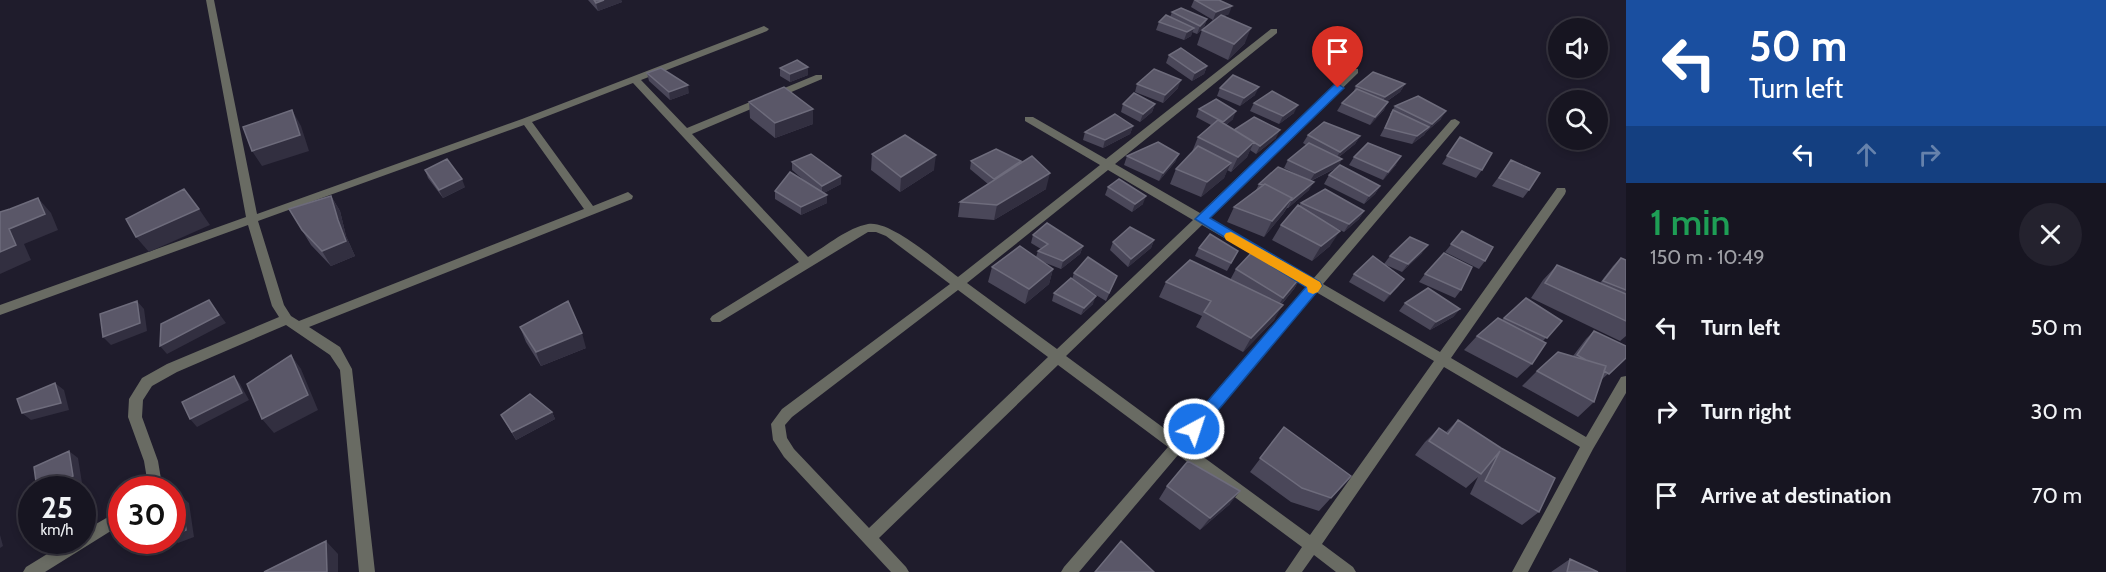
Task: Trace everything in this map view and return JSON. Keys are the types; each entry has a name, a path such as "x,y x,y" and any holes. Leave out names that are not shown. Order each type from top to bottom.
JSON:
{"street":[{"path":"210,0 252,219 278,306 287,319 334,351 346,369 367,572"},
{"path":"0,310 526,121 764,29"},
{"path":"902,572 789,453 780,440 778,424 787,413 959,284 1274,31"},
{"path":"869,538 1355,71"},
{"path":"685,133 819,76"},
{"path":"635,79 807,264"},
{"path":"1029,119 1588,445"},
{"path":"526,121 591,211"},
{"path":"1069,572 1455,122"},
{"path":"1293,572 1561,191"},
{"path":"299,326 628,196"},
{"path":"716,319 865,228 878,227 890,233 1348,572"},
{"path":"154,476 151,461 135,417 135,399 147,382 172,368 287,319"},
{"path":"1520,572 1588,445 1626,381"},
{"path":"32,572 108,525"}],"building":[{"path":"1195,0 1219,0 1232,6 1216,12"},
{"path":"1181,8 1207,19 1200,26 1172,12"},
{"path":"1166,15 1194,28 1187,32 1159,22"},
{"path":"1221,15 1251,28 1234,44 1202,30"},
{"path":"1181,48 1207,66 1195,73 1169,55"},
{"path":"797,60 808,67 790,74 780,68"},
{"path":"661,68 688,85 669,92 647,73"},
{"path":"1154,69 1181,80 1165,95 1137,84"},
{"path":"1373,72 1405,84 1385,97 1356,86"},
{"path":"1233,75 1259,87 1244,98 1220,88"},
{"path":"784,87 813,109 775,123 749,102"},
{"path":"1357,89 1388,102 1375,117 1342,103"},
{"path":"1272,91 1298,105 1283,116 1254,103"},
{"path":"1134,93 1155,104 1143,114 1123,104"},
{"path":"1418,96 1446,111 1432,124 1395,106"},
{"path":"1216,99 1236,111 1223,122 1199,109"},
{"path":"292,110 300,135 252,151 243,127"},
{"path":"1393,110 1429,127 1417,136 1385,128"},
{"path":"1115,114 1133,126 1105,140 1085,132"},
{"path":"1254,117 1280,130 1260,146 1234,130"},
{"path":"1218,120 1254,142 1238,157 1198,137"},
{"path":"1324,122 1360,136 1340,152 1308,135"},
{"path":"905,135 936,155 901,177 872,154"},
{"path":"1460,137 1492,153 1482,170 1447,156"},
{"path":"1158,142 1179,154 1163,173 1127,156"},
{"path":"1309,143 1342,159 1315,173 1288,160"},
{"path":"1368,143 1401,156 1388,172 1354,157"},
{"path":"1198,146 1231,163 1207,182 1176,169"},
{"path":"996,149 1021,161 994,179 971,161"},
{"path":"811,154 841,176 822,186 792,162"},
{"path":"1032,156 1050,173 997,205 960,202"},
{"path":"447,159 462,179 439,190 425,170"},
{"path":"1511,160 1540,173 1529,190 1499,178"},
{"path":"1340,165 1380,186 1369,196 1329,175"},
{"path":"1278,167 1314,182 1292,200 1265,184 1259,184"},
{"path":"790,172 827,195 801,207 775,191"},
{"path":"1119,179 1146,196 1135,204 1108,187"},
{"path":"1265,184 1292,198 1272,221 1234,207"},
{"path":"184,189 199,209 136,237 126,219"},
{"path":"1325,189 1364,211 1349,224 1301,203"},
{"path":"331,196 346,241 322,251 302,230 289,209"},
{"path":"38,198 45,214 9,229 16,245 0,252 0,212"},
{"path":"1298,205 1340,231 1321,246 1281,225"},
{"path":"1047,223 1083,246 1063,261 1038,251 1048,244 1033,235"},
{"path":"1130,227 1154,240 1131,259 1113,242"},
{"path":"1462,231 1493,247 1485,261 1451,244"},
{"path":"1210,234 1238,251 1231,263 1199,248"},
{"path":"1410,237 1428,245 1408,264 1390,256"},
{"path":"1020,246 1053,269 1029,289 992,267"},
{"path":"1256,248 1303,274 1283,298 1236,269"},
{"path":"1444,253 1472,267 1461,290 1425,274"},
{"path":"1373,256 1404,279 1390,294 1354,274"},
{"path":"1088,257 1117,276 1109,293 1074,273"},
{"path":"1621,258 1626,260 1626,290 1603,281"},
{"path":"1190,260 1283,305 1251,338 1204,312 1211,301 1166,282"},
{"path":"1557,265 1626,294 1626,321 1545,283"},
{"path":"1071,278 1096,296 1084,308 1054,293"},
{"path":"1428,288 1460,309 1436,322 1405,303"},
{"path":"1526,298 1562,321 1547,338 1504,318"},
{"path":"209,300 219,315 160,346 161,324"},
{"path":"137,301 140,323 103,337 100,314"},
{"path":"568,301 582,333 536,352 520,327"},
{"path":"1498,318 1546,343 1532,364 1477,336"},
{"path":"1594,331 1626,346 1626,358 1609,374 1604,371 1606,366 1577,355"},
{"path":"1558,352 1606,366 1594,402 1537,371"},
{"path":"291,355 308,395 262,419 247,384"},
{"path":"234,376 242,393 190,419 182,402"},
{"path":"55,383 61,403 22,413 17,399"},
{"path":"530,394 552,412 512,432 501,415"},
{"path":"1458,420 1501,448 1555,478 1539,512 1485,481 1500,451 1481,474 1429,441 1439,428 1448,434"},
{"path":"1284,427 1351,476 1331,498 1302,488 1260,458"},
{"path":"69,451 73,476 35,476 34,467"},
{"path":"1188,461 1240,491 1210,518 1167,486"},
{"path":"326,541 327,572 264,572"},
{"path":"1121,541 1154,572 1095,572"},
{"path":"1570,559 1598,572 1567,572"}],"slow traffic":[{"path":"1231,236 1315,286 1313,289"}],"route":[{"path":"1194,429 1315,286 1201,219 1338,88"}]}
